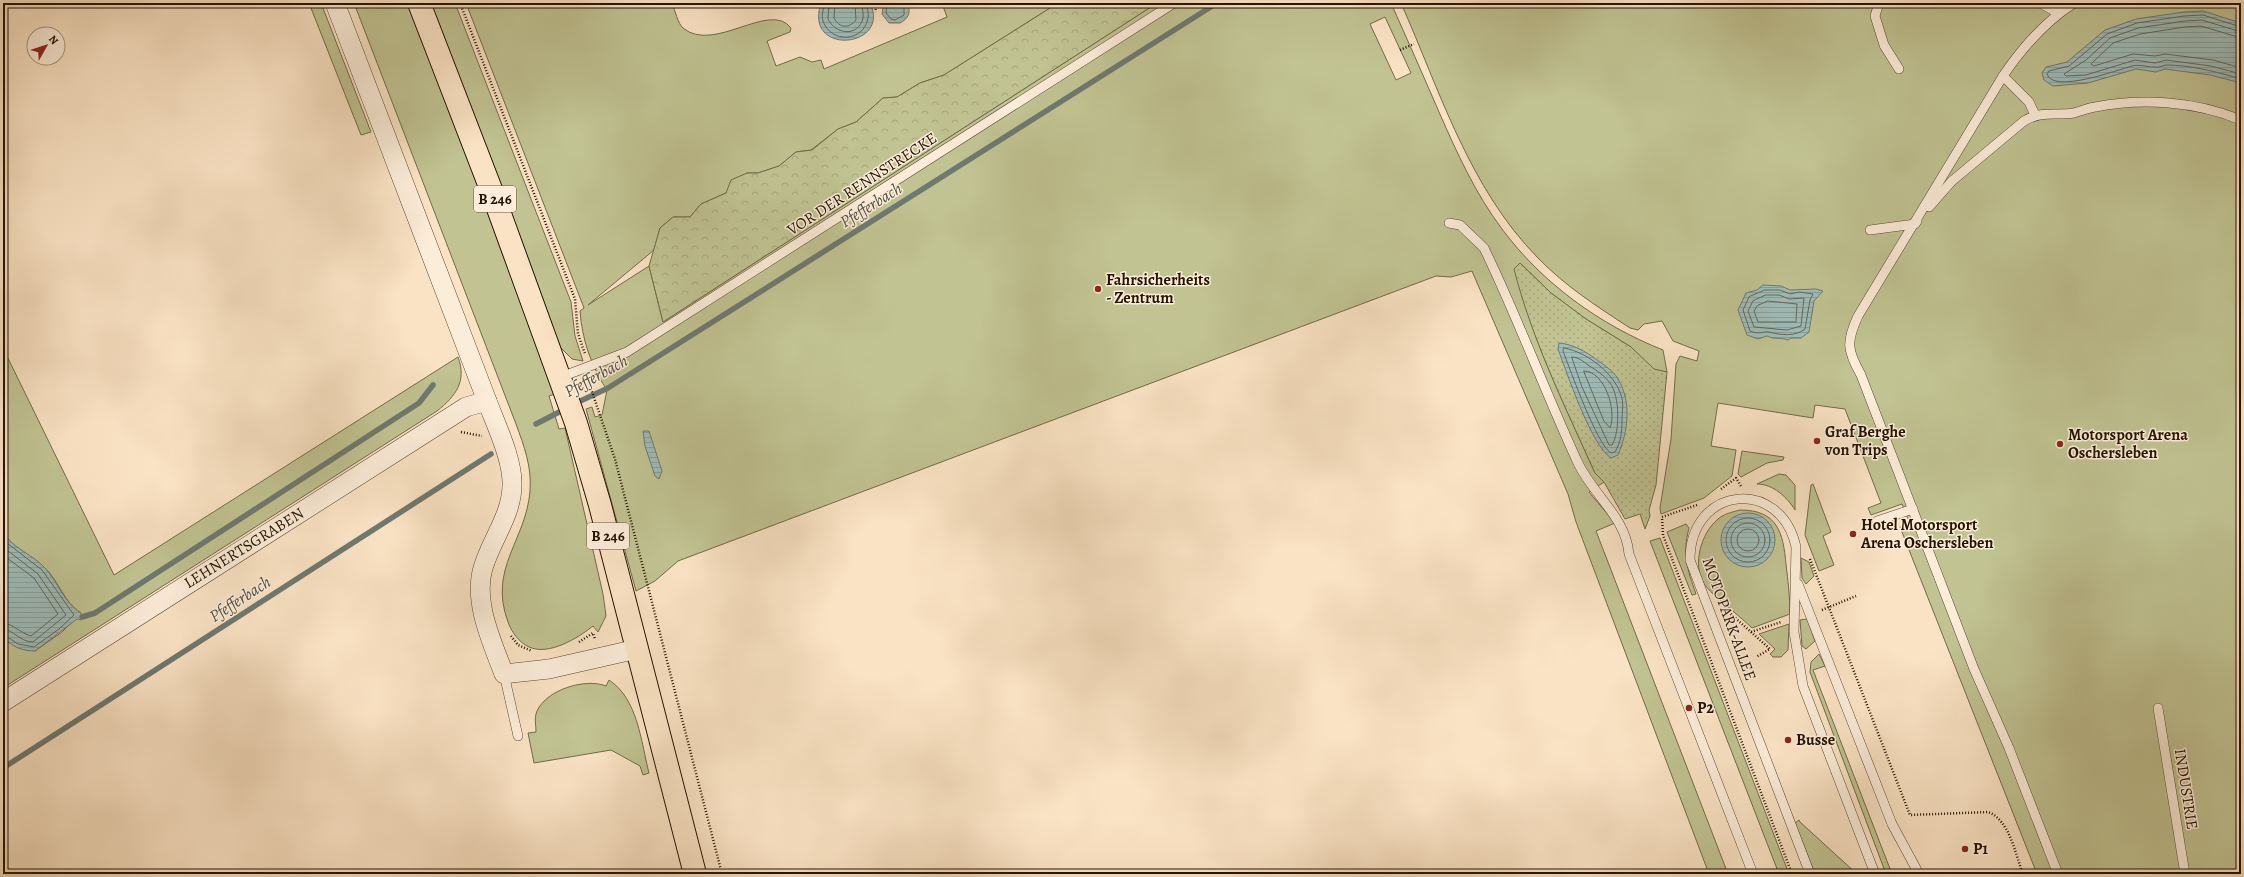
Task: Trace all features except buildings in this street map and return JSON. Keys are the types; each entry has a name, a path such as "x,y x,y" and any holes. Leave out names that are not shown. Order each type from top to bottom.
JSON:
{"main road":[{"name":"B 246","path":"419,3 564,387 576,423 637,649 694,874"}],"street":[{"path":"335,3 487,401 510,467 512,485 506,516 483,569 482,588 483,609 489,634 504,674 549,669 637,649"},
{"name":"LEHNERTSGRABEN","path":"3,702 466,407 487,401"}],"lane":[{"name":"VOR DER RENNSTRECKE","path":"564,387 589,368 627,352 1174,3"},
{"path":"1879,3 1875,16 1884,45 1899,68"},
{"path":"2040,3 2058,13"},
{"path":"2058,874 2009,748 1992,713 1974,669 1913,509 1848,347 1850,332 1858,316 1915,224 2003,76 2024,48 2058,13 2074,3"},
{"path":"2003,76 2029,102 2035,115"},
{"path":"1870,230 1915,224 1952,181 2024,121 2035,115 2073,113 2094,107 2158,102 2205,108 2241,120"},
{"path":"1449,222 1460,225 1484,248 1579,465 1622,526 1628,541 1629,554 1753,874"},
{"name":"MOTOPARK-ALLEE","path":"1810,874 1703,598 1690,560 1694,531 1709,511 1722,503 1735,500 1752,500 1768,506 1782,517 1789,525 1796,547 1794,632 1803,686 1875,874"},
{"path":"1877,521 1913,509"},
{"path":"1796,581 1892,824 1919,874"},
{"path":"504,674 518,736"},
{"name":"INDUSTRIE","path":"2158,708 2185,874"}],"path":[{"path":"460,3 575,299 578,334 589,368"},
{"path":"875,3 876,12"},
{"path":"1400,50 1414,44"},
{"path":"590,386 617,466 722,874"},
{"path":"1807,552 1910,815 1988,812 1996,815 2004,824 2023,874"},
{"path":"1689,603 1710,596 1770,649 1756,657"}],"green space":[{"path":"309,3 321,3 371,132 361,135"},
{"path":"354,3 407,3 482,195 555,394 549,396 559,429 565,428 603,594 606,616 598,632 593,626 579,636 563,644 545,649 537,649 522,643 516,637 508,622 503,603 502,586 505,570 527,509 530,491 529,465 516,424"},
{"path":"429,3 455,3 571,302 575,336 583,361 572,359 560,347"},
{"name":"Fahrsicherheits - Zentrum","path":"466,3 672,3 678,20 683,28 696,34 710,35 770,20 782,21 791,28 790,32 767,41 776,66 800,57 812,62 821,60 824,69 947,17 942,3 1058,3 944,75 920,83 897,97 883,98 856,122 838,129 811,150 796,152 779,166 758,173 747,173 726,193 701,204 690,217 673,217 660,228 654,250 588,305 649,266 663,322 1157,3 1391,3 1460,158 1483,201 1502,229 1535,267 1574,300 1617,328 1663,350 1667,372 1654,370 1631,347 1586,319 1551,293 1520,263 1515,269 1530,321 1550,372 1595,473 1604,482 1589,492 1615,523 1596,531 1728,874 1709,874 1576,522 1568,494 1472,271 1451,277 1436,276 678,561 655,581 636,591 586,409 592,407 595,417 602,415 607,390 596,371 585,342 580,311 584,308","holes":["1385,17 1411,73 1396,80 1370,24"]},
{"path":"1058,3 1157,3 663,322 649,266 660,228 673,217 690,217 701,204 726,193 731,180 747,173 758,173 779,166 796,152 812,150 838,129 856,122 883,98 897,97 920,83 944,75"},
{"name":"Motorsport Arena Oschersleben","path":"1401,3 2241,3 2241,874 2037,874 1900,527 1910,523 1902,504 1871,515 1868,508 1881,503 1845,409 1815,405 1813,418 1718,403 1711,446 1736,450 1732,476 1704,498 1661,514 1660,508 1671,439 1676,364 1680,356 1697,361 1699,351 1673,341 1662,321 1644,324 1638,330 1630,328 1582,296 1559,278 1538,258 1514,231 1493,201 1458,137"},
{"path":"1520,263 1551,293 1586,319 1631,347 1654,369 1667,372 1656,485 1649,510 1650,516 1645,529 1640,514 1625,519 1604,482 1595,473 1540,347 1521,295 1514,269","holes":["1626,396 1596,437 1590,428"]},
{"path":"3,348 114,575 458,357 461,373 458,387 454,394 450,400 437,411 3,688 3,636 7,642 35,651 62,632 81,613 70,604 50,573 40,563 12,543 3,532"},
{"path":"1742,451 1784,457 1783,460 1767,463 1741,477 1738,474"},
{"path":"1779,474 1786,475 1795,485 1795,510 1788,500 1779,492 1769,486 1757,484"},
{"path":"1813,484 1831,532 1823,536 1834,565 1819,571 1805,535 1811,485"},
{"path":"1740,510 1753,511 1763,514 1776,525 1783,542 1790,601 1790,614 1752,628 1708,589 1700,576 1699,568 1700,550 1707,532 1718,519 1731,512"},
{"path":"1686,524 1689,528 1686,546 1686,561 1696,594 1692,595 1667,532"},
{"path":"1660,538 1789,874 1779,874 1650,541"},
{"path":"1801,558 1809,562 1814,576 1806,584 1802,578"},
{"path":"1807,619 1815,641 1806,649 1802,646 1800,620"},
{"path":"1789,624 1788,650 1781,657 1773,657 1770,654 1775,649 1759,634"},
{"path":"1819,654 1825,666 1813,670 1892,874 1886,874 1810,672 1811,662"},
{"path":"609,680 619,688 632,710 637,722 649,773 643,775 640,766 611,750 534,763 528,733 536,732 536,714 542,703 558,691 568,687 588,683 606,686"},
{"path":"1799,820 1857,874 1815,874 1795,823"}],"water":[{"path":"821,3 870,3 873,18 869,30 859,37 847,40 834,39 824,32 819,20"},
{"path":"884,3 907,3 909,12 907,17 900,23 889,23 882,14"},
{"path":"2203,11 2241,23 2241,83 2210,75 2165,69 2156,72 2136,69 2088,83 2053,86 2044,80 2042,73 2046,67 2067,62 2105,30 2136,19 2184,12"},
{"path":"1763,285 1781,286 1790,290 1816,289 1823,291 1814,301 1809,332 1801,338 1791,338 1788,340 1767,336 1758,339 1747,335 1738,310 1746,293 1757,290"},
{"path":"1559,343 1572,346 1589,354 1610,370 1618,379 1625,397 1627,417 1624,437 1618,455 1611,458 1603,451 1588,424 1573,391 1558,349"},
{"path":"643,431 649,431 662,471 659,479 655,476 645,446"},
{"path":"1748,513 1763,518 1767,521 1770,525 1775,540 1770,555 1767,559 1763,562 1748,567 1733,562 1729,559 1726,555 1721,540 1726,525 1729,521 1733,518"},
{"path":"3,532 17,547 45,568 70,604 81,613 81,620 77,619 35,651 18,648 6,640 3,636"}],"waterway":[{"name":"Pfefferbach","path":"574,404 608,388 1217,3"},
{"path":"82,617 95,613 419,403 433,385"},
{"name":"Pfefferbach","path":"536,424 567,408"},
{"name":"Pfefferbach","path":"3,768 491,454"}],"place":[{"name":"Fahrsicherheits - Zentrum","path":"1098,289"},
{"name":"Graf Berghe von Trips","path":"1817,441"},
{"name":"Motorsport Arena Oschersleben","path":"2060,444"},
{"name":"Hotel Motorsport Arena Oschersleben","path":"1853,534"},
{"name":"P2","path":"1689,708"},
{"name":"Busse","path":"1788,740"},
{"name":"P1","path":"1965,849"}]}
